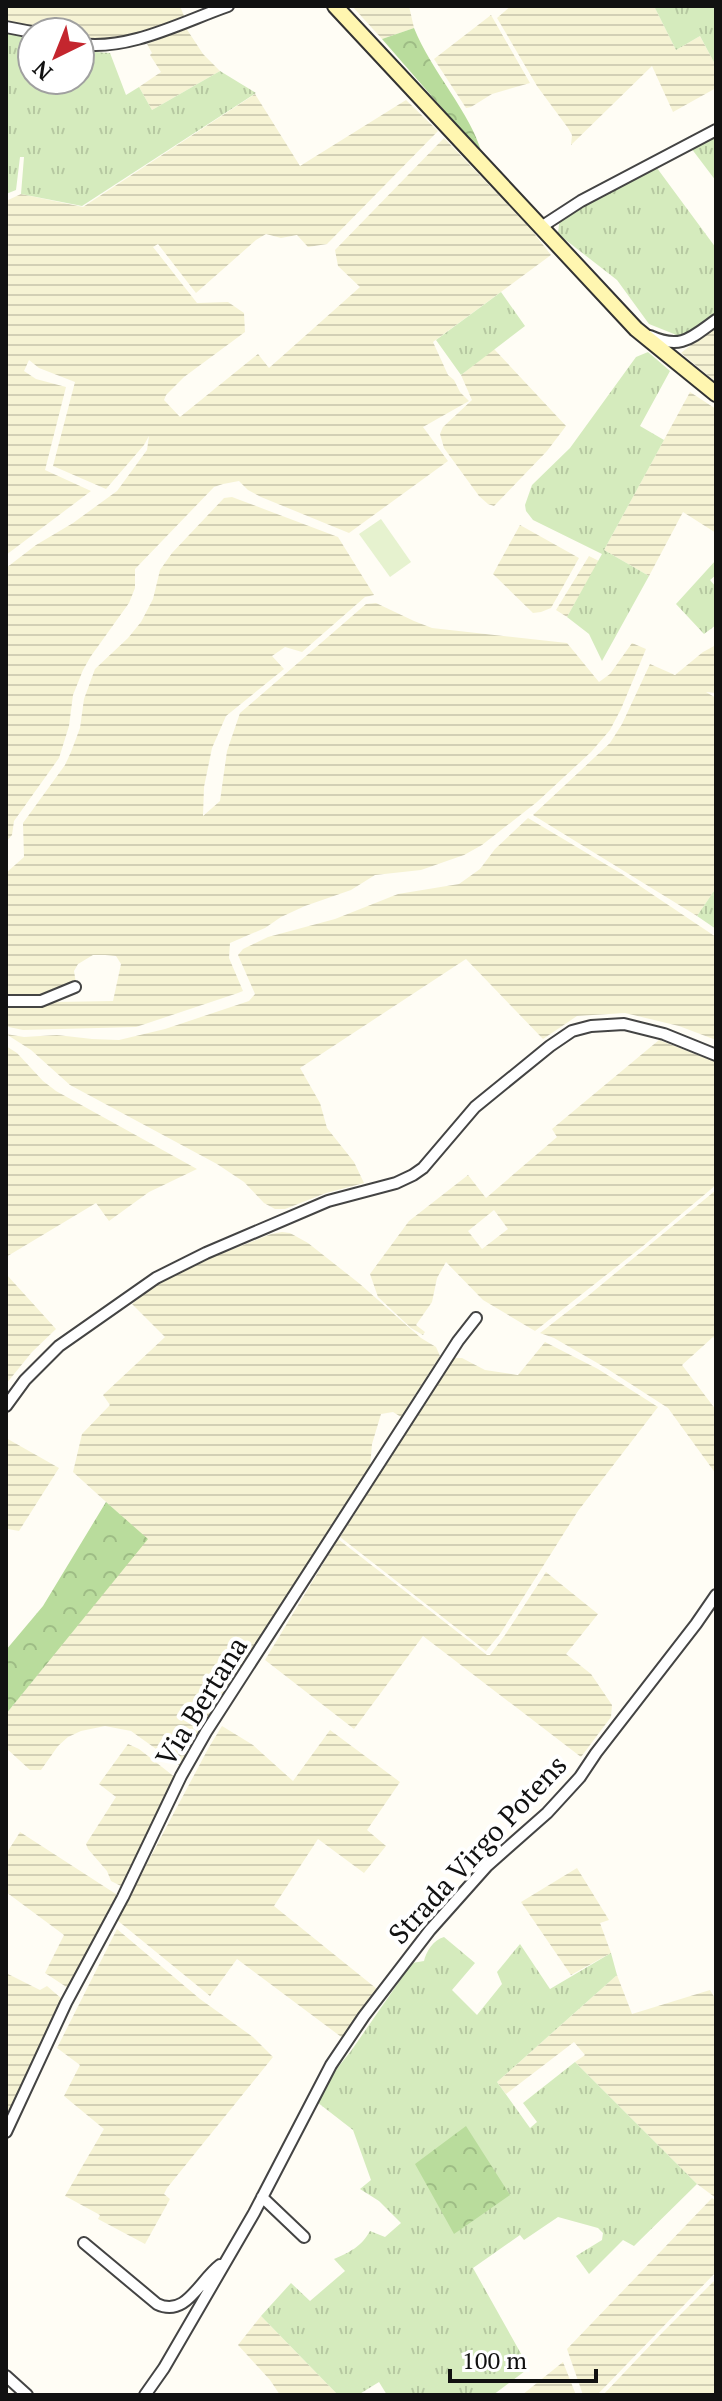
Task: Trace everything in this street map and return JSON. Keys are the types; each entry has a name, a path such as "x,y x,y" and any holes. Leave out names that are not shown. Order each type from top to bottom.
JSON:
{"street":[{"path":"96,47 131,42 228,6"},
{"path":"335,6 636,329 716,394"},
{"path":"541,227 617,181 716,130"},
{"path":"636,329 664,342 678,343 716,320"},
{"path":"6,1001 41,1001 75,987"},
{"path":"6,1406 25,1380 59,1346 156,1278 328,1201 396,1183 413,1175 423,1168 475,1107 572,1031 591,1026 624,1024 664,1034 716,1055"},
{"name":"Via Bertana","path":"6,2132 66,2003 206,1732 458,1341 476,1318"},
{"name":"Strada Virgo Potens","path":"145,2395 226,2261 331,2065 401,1966 487,1866 547,1813 580,1777 716,1595"},
{"path":"262,2197 304,2237"},
{"path":"84,2243 157,2304 171,2309 183,2304 208,2275 226,2261"},
{"path":"6,2376 27,2395"}],"shaded area":[{"path":"6,6 180,6 184,16 134,35 99,40 96,40 96,16 16,16 16,23 6,20"},
{"path":"352,6 409,6 414,28 382,39"},
{"path":"511,6 654,6 676,50 700,36 716,66 716,88 673,112 652,66 571,145 572,135 568,128 537,86 497,18"},
{"path":"491,15 530,83 492,94 466,108 434,59"},
{"path":"186,28 203,54 220,71 152,110 139,87 161,72 147,44"},
{"path":"255,94 300,166 406,100 438,131 327,244 308,247 297,235 281,238 266,234 196,293 158,244 153,247 197,303 228,302 244,313 245,332 184,377 166,395 164,400 180,417 258,354 269,368 360,287 338,266 335,250 444,138 529,227 551,255 433,342 448,375 469,401 423,427 448,461 349,533 261,497 239,481 214,487 135,569 135,588 129,603 83,670 73,695 69,726 59,758 14,821 12,835 6,842 6,568 117,491 147,450 149,436 106,489 53,466 75,382 39,368 29,360 24,371 36,379 66,387 45,470 91,491 6,555 6,201 21,194 83,207"},
{"path":"716,325 716,382 681,353"},
{"path":"494,349 566,426 547,451 494,506 479,496 444,448 440,434 443,427 472,400 461,375"},
{"path":"690,392 716,409 716,533 683,512 649,576 604,550"},
{"path":"232,497 338,537 374,595 365,597 302,652 285,647 272,656 284,669 226,716 212,748 204,787 203,816 220,801 227,751 240,713 366,604 376,603 432,628 567,643 599,682 610,674 632,643 646,649 610,730 537,802 482,845 464,855 421,870 375,875 351,890 305,906 230,943 229,958 243,991 136,1027 23,1030 9,1027 6,1025 6,1007 113,1001 121,964 116,956 105,955 93,955 78,964 74,971 76,983 61,986 44,995 6,997 6,873 24,857 23,823 71,752 95,669 141,622 153,599 160,570 172,553 224,498"},
{"path":"520,525 579,558 551,608 541,612 533,613 493,574"},
{"path":"589,556 599,561 567,617 556,610"},
{"path":"716,645 716,693 706,692 716,698 716,888 697,916 533,815 610,743 650,664 675,675"},
{"path":"528,818 622,874 716,937 716,1040 679,1026 625,1013 577,1016 543,1039 466,959 300,1068 320,1103 327,1128 354,1162 364,1183 285,1209 275,1209 217,1164 70,1085 31,1050 6,1034 119,1040 165,1029 249,1001 255,994 238,955 243,949 268,937 335,919 398,894 459,884 480,869 495,849"},
{"path":"659,1040 716,1062 716,1185 535,1331 483,1300 446,1262 437,1278 432,1302 416,1325 425,1332 423,1335 411,1328 378,1297 370,1274 409,1221 468,1175 486,1198 557,1137 552,1129","holes":["494,1210 508,1229 482,1249 468,1231"]},
{"path":"6,1046 56,1091 197,1169 149,1192 109,1221 96,1203 6,1257"},
{"path":"716,1190 716,1340 713,1337 682,1365 716,1410 716,1474 668,1408 606,1368 540,1333"},
{"path":"282,1232 308,1243 421,1338 436,1347 440,1356 401,1417 393,1412 381,1414 372,1444 370,1468 180,1766 131,1731 105,1726 68,1737 41,1770 30,1770 6,1748 6,1714 147,1539 73,1472 82,1434 110,1405 103,1395 165,1337 132,1304 154,1285 208,1259"},
{"path":"6,1274 56,1329 6,1384"},
{"path":"545,1342 598,1369 658,1407 578,1511 486,1651 340,1537 454,1358 462,1358 485,1370 518,1375"},
{"path":"6,1438 59,1468 19,1531 6,1531"},
{"path":"338,1539 487,1655 505,1635 546,1572 598,1614 566,1654 591,1674 612,1705 611,1717 581,1757 423,1636 354,1729 265,1660"},
{"path":"222,1726 253,1745 293,1781 330,1730 400,1782 367,1830 386,1846 364,1873 318,1839 274,1906 377,1989 344,2039 237,1959 210,1996 117,1920"},
{"path":"128,1744 176,1778 121,1886 111,1881 86,1844 116,1797 99,1784"},
{"path":"20,1832 119,1896 68,1988 45,1973 64,1935 6,1892 6,1854"},
{"path":"577,1868 609,1920 600,1923 611,1953 571,1975 521,1902"},
{"path":"117,1929 200,1999 253,2037 273,2057 167,2188 164,2194 170,2199 145,2244 98,2219 100,2215 65,2196 104,2129 64,2096 80,2065 57,2048"},
{"path":"6,1973 40,1990 47,1986 62,1999 6,2123"},
{"path":"617,1975 632,2014 710,1990 716,2000 716,2198 697,2184 575,2062 585,2055 574,2042 506,2094 497,2082"},
{"path":"712,2198 716,2201 716,2272 597,2395 583,2395 567,2349"},
{"path":"716,2279 716,2395 603,2395 659,2336"},
{"path":"261,2316 338,2395 280,2395 238,2345"},
{"path":"563,2362 576,2395 522,2395"}],"green space":[{"path":"654,6 716,6 716,66 700,36 676,50"},
{"path":"414,28 469,123 482,154 382,39"},
{"path":"6,32 16,35 16,96 96,96 96,52 110,53 126,95 139,87 152,110 220,71 256,93 82,206 21,194 24,157 20,157 16,190 6,194"},
{"path":"716,137 716,181 691,148"},
{"path":"654,164 716,248 716,312 679,336 649,324 617,280 558,234 562,218"},
{"path":"501,292 525,326 461,375 436,340"},
{"path":"648,352 670,371 640,426 664,440 604,550 649,576 602,661 589,634 567,617 602,554 533,520 525,505 532,485 570,448 636,357"},
{"path":"381,519 411,562 390,577 359,534"},
{"path":"716,560 716,575 710,580 716,587 716,625 704,634 676,604"},
{"path":"716,888 716,929 697,916"},
{"path":"106,1502 148,1539 6,1714 6,1650 43,1606"},
{"path":"444,1937 475,1963 452,1990 477,2015 502,1984 497,1972 520,1944 550,1989 611,1953 617,1975 497,2082 530,2128 537,2122 523,2103 575,2062 697,2184 634,2246 623,2240 589,2274 576,2256 602,2240 603,2233 598,2228 558,2217 524,2240 520,2235 473,2268 529,2368 493,2395 387,2395 379,2382 358,2395 338,2395 261,2316 291,2283 310,2301 345,2271 334,2259 355,2248 370,2231 385,2237 401,2223 379,2201 360,2189 371,2180 353,2130 317,2102 335,2071 412,1963 424,1961 431,1947"},
{"path":"466,2126 510,2195 454,2234 415,2164"}]}
